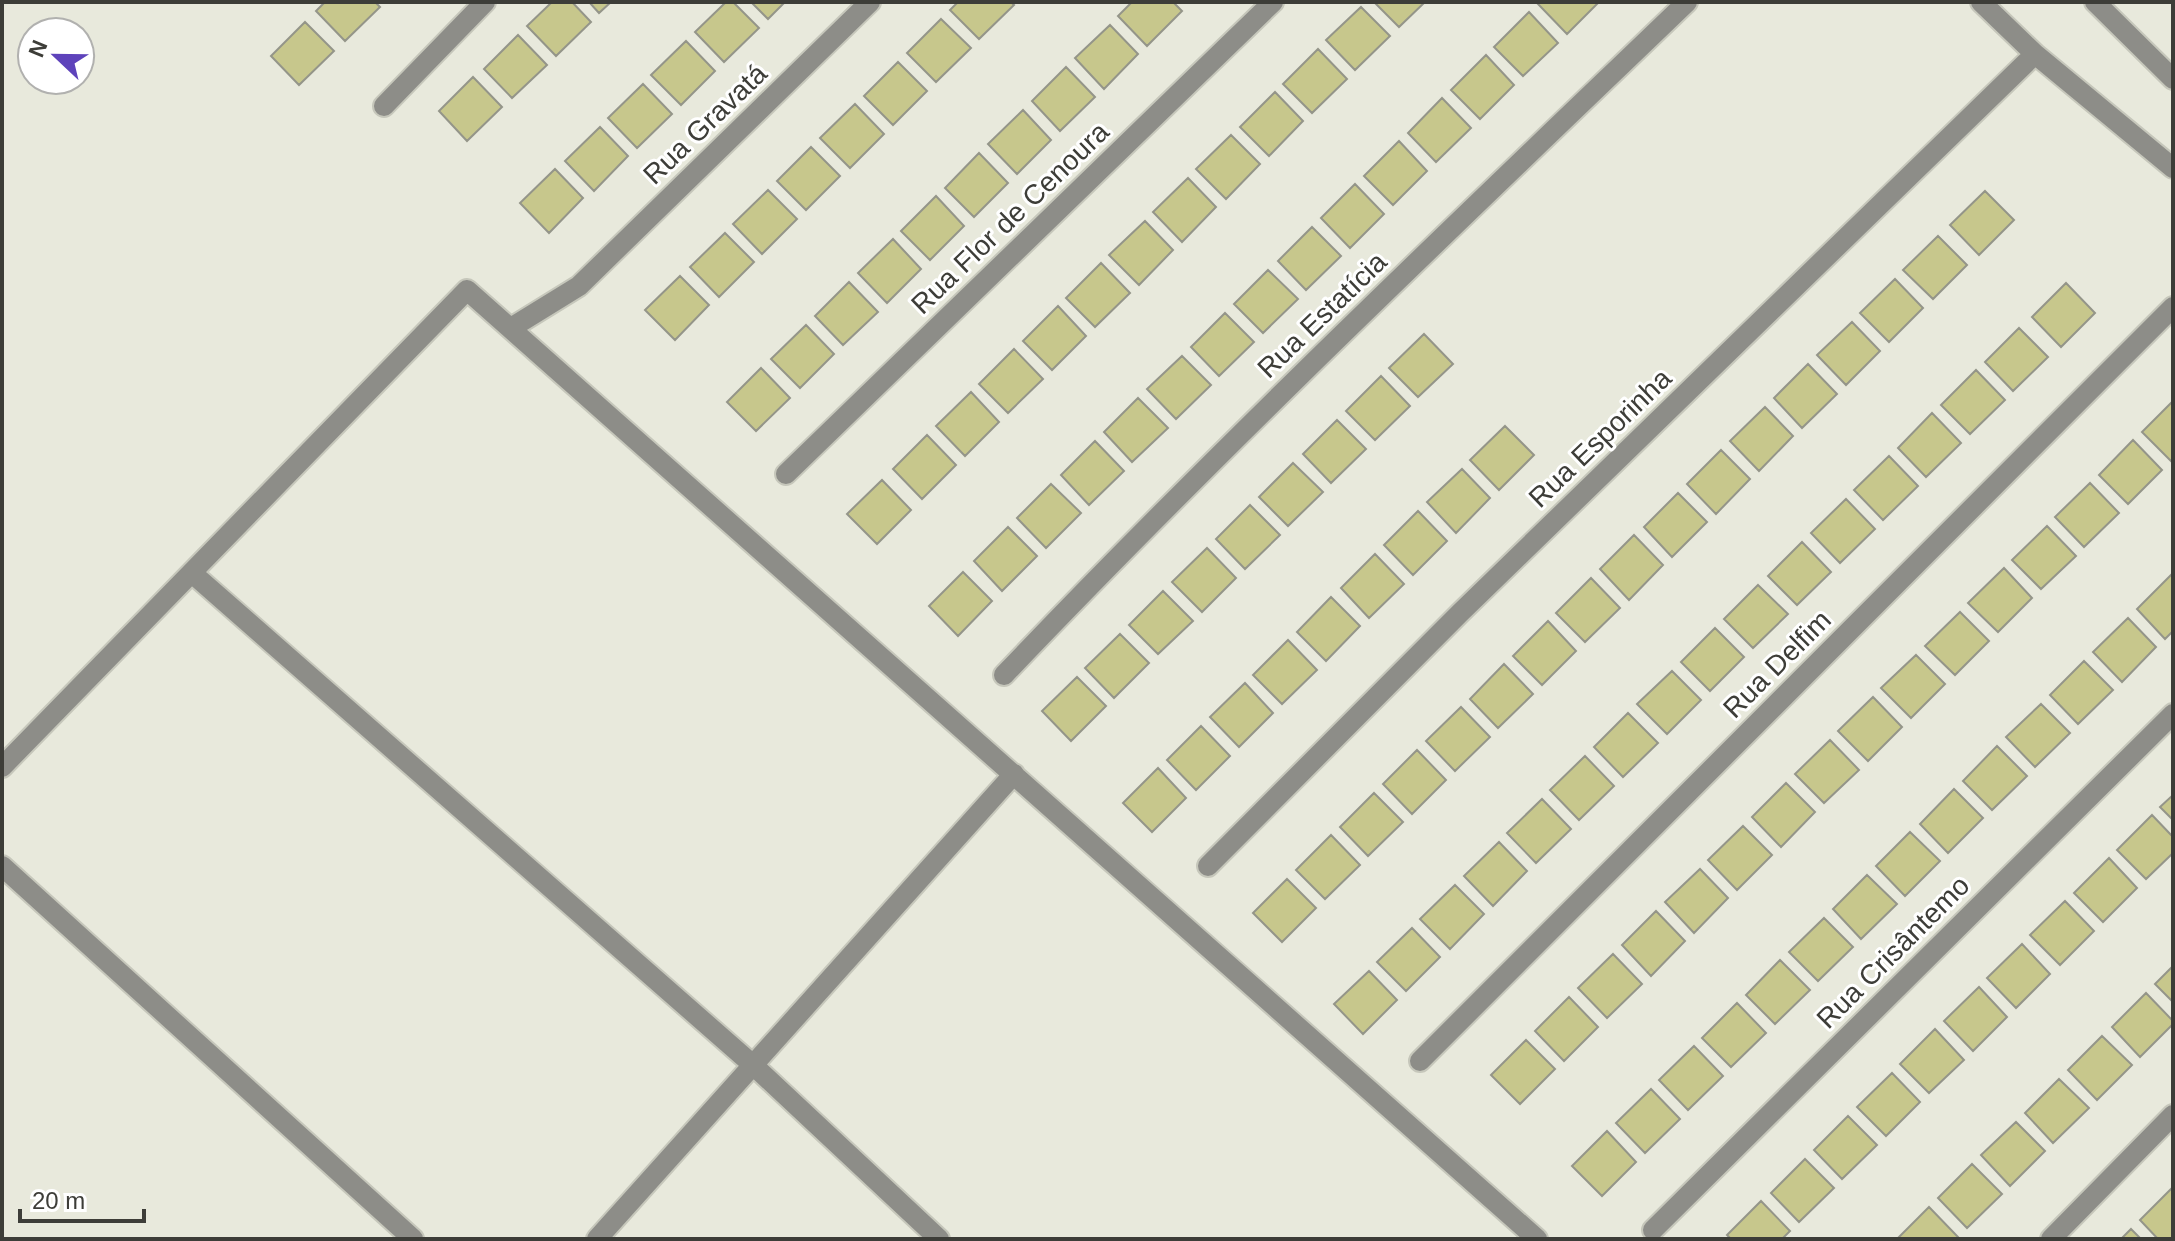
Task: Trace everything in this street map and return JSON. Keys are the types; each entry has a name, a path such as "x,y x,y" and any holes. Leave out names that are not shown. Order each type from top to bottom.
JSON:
{"street":[{"path":"384,106 485,2"},
{"name":"Rua Gravatá","path":"511,328 579,286 870,2"},
{"name":"Rua Flor de Cenoura","path":"786,474 1273,2"},
{"name":"Rua Estatícia","path":"1004,675 1250,424 1687,2"},
{"path":"1981,2 2035,54 2173,168"},
{"path":"2095,2 2173,79"},
{"name":"Rua Esporinha","path":"1208,866 1460,613 2035,54"},
{"path":"2,767 467,290 1537,1239"},
{"name":"Rua Delfim","path":"1420,1061 2173,307"},
{"path":"192,573 753,1065 939,1239"},
{"name":"Rua Crisântemo","path":"1653,1230 2173,714"},
{"path":"597,1239 1014,774"},
{"path":"2,866 413,1239"},
{"path":"2051,1239 2173,1115"}],"building":[{"path":"325,2 375,2 380,7 345,41 316,11"},
{"path":"552,2 572,2 591,22 556,56 527,26"},
{"path":"589,2 611,2 599,13"},
{"path":"726,2 733,2 759,28 724,62 695,32"},
{"path":"751,2 785,2 768,19"},
{"path":"958,2 1011,2 1014,5 979,39 950,10"},
{"path":"1132,2 1173,2 1182,11 1147,46 1118,16"},
{"path":"1374,2 1425,2 1399,27"},
{"path":"1599,2 1567,34 1538,4"},
{"path":"1361,7 1390,36 1355,70 1326,40"},
{"path":"1529,12 1558,43 1523,76 1494,47"},
{"path":"941,19 971,48 936,82 907,53"},
{"path":"305,22 334,51 299,85 271,56"},
{"path":"1110,25 1138,54 1104,89 1075,58"},
{"path":"518,35 547,65 512,98 484,69"},
{"path":"686,41 715,71 681,105 651,75"},
{"path":"1318,49 1347,79 1312,113 1283,84"},
{"path":"1486,55 1514,85 1480,119 1451,90"},
{"path":"898,62 927,91 893,125 864,96"},
{"path":"1066,67 1095,97 1060,131 1032,101"},
{"path":"473,77 502,107 467,141 439,111"},
{"path":"643,84 672,114 637,148 608,118"},
{"path":"1275,92 1303,121 1269,156 1240,127"},
{"path":"1442,98 1471,128 1436,162 1408,133"},
{"path":"855,104 884,134 850,168 820,138"},
{"path":"1023,110 1051,140 1017,174 988,144"},
{"path":"600,127 628,156 594,191 565,161"},
{"path":"1231,135 1260,164 1226,199 1196,169"},
{"path":"1399,141 1427,171 1393,205 1364,176"},
{"path":"811,147 840,176 806,210 777,181"},
{"path":"979,153 1008,183 974,217 945,188"},
{"path":"555,169 583,198 549,233 520,203"},
{"path":"1188,178 1216,207 1182,242 1153,212"},
{"path":"1355,184 1384,214 1350,248 1321,218"},
{"path":"768,190 797,219 762,254 733,224"},
{"path":"1985,191 2014,220 1979,255 1950,225"},
{"path":"936,196 964,226 930,260 901,231"},
{"path":"1145,221 1173,250 1139,285 1109,255"},
{"path":"1312,227 1341,256 1306,290 1278,261"},
{"path":"725,233 754,262 719,297 690,267"},
{"path":"1938,236 1967,265 1933,299 1903,270"},
{"path":"893,239 921,269 887,303 858,273"},
{"path":"1101,263 1130,293 1095,327 1066,298"},
{"path":"1268,270 1298,299 1263,333 1234,304"},
{"path":"680,276 709,305 675,340 645,310"},
{"path":"1895,279 1923,308 1889,342 1860,313"},
{"path":"849,282 878,312 843,345 815,316"},
{"path":"2066,283 2095,313 2061,347 2032,317"},
{"path":"1058,306 1086,336 1052,370 1023,341"},
{"path":"1225,313 1254,342 1219,376 1191,347"},
{"path":"1852,322 1880,351 1846,385 1817,355"},
{"path":"806,325 834,354 800,388 771,359"},
{"path":"2019,328 2048,357 2013,391 1985,362"},
{"path":"1424,334 1453,364 1418,397 1389,368"},
{"path":"1014,349 1043,379 1008,413 979,384"},
{"path":"1182,356 1211,385 1176,419 1147,389"},
{"path":"1808,364 1837,394 1802,428 1774,398"},
{"path":"761,368 790,398 756,431 727,402"},
{"path":"1976,370 2005,400 1970,434 1941,405"},
{"path":"1381,376 1410,406 1375,440 1346,411"},
{"path":"971,392 999,422 965,456 936,426"},
{"path":"1138,398 1168,428 1132,462 1104,432"},
{"path":"2173,401 2173,459 2171,461 2142,432"},
{"path":"1765,407 1793,436 1759,471 1730,441"},
{"path":"1932,413 1961,443 1926,477 1898,448"},
{"path":"1337,420 1366,449 1331,483 1303,454"},
{"path":"1505,426 1534,455 1499,490 1470,460"},
{"path":"927,435 956,465 922,499 893,469"},
{"path":"2133,440 2162,470 2128,504 2099,475"},
{"path":"1095,441 1124,471 1089,505 1061,475"},
{"path":"1721,450 1750,479 1716,514 1687,484"},
{"path":"1889,456 1918,486 1883,520 1854,490"},
{"path":"1293,463 1323,492 1288,526 1259,497"},
{"path":"1462,469 1490,498 1456,533 1427,502"},
{"path":"882,480 911,510 877,544 847,514"},
{"path":"2090,483 2119,513 2084,547 2055,517"},
{"path":"1051,484 1081,513 1046,548 1017,518"},
{"path":"1678,493 1707,522 1672,557 1644,527"},
{"path":"1846,499 1875,529 1840,563 1811,533"},
{"path":"1250,505 1280,535 1245,569 1216,539"},
{"path":"1418,511 1447,541 1413,575 1384,545"},
{"path":"2047,526 2076,556 2041,589 2012,560"},
{"path":"1008,527 1037,556 1002,591 974,561"},
{"path":"1634,535 1663,565 1629,600 1600,569"},
{"path":"1802,542 1831,572 1797,605 1768,576"},
{"path":"1207,548 1236,578 1202,612 1172,582"},
{"path":"1375,554 1404,584 1369,618 1341,588"},
{"path":"2004,568 2032,598 1998,632 1968,603"},
{"path":"963,572 992,601 958,636 929,606"},
{"path":"2171,575 2173,631 2165,639 2137,609"},
{"path":"1591,578 1620,608 1585,642 1556,613"},
{"path":"1758,585 1788,614 1753,648 1724,619"},
{"path":"1163,591 1193,621 1158,654 1129,625"},
{"path":"1331,597 1360,626 1326,661 1297,632"},
{"path":"1960,612 1989,641 1955,675 1925,646"},
{"path":"2128,618 2156,647 2122,682 2093,652"},
{"path":"1548,621 1576,651 1542,685 1513,656"},
{"path":"1715,628 1744,657 1710,691 1681,662"},
{"path":"1120,634 1149,663 1114,698 1085,668"},
{"path":"1288,640 1317,670 1282,704 1253,675"},
{"path":"1916,655 1945,684 1911,718 1881,688"},
{"path":"2084,661 2113,690 2078,724 2050,695"},
{"path":"1504,664 1533,694 1498,728 1470,699"},
{"path":"1672,671 1701,700 1667,734 1637,704"},
{"path":"1077,677 1106,706 1071,741 1042,711"},
{"path":"1245,683 1273,713 1239,747 1210,717"},
{"path":"1873,697 1902,727 1868,761 1838,731"},
{"path":"2041,704 2070,733 2035,767 2006,737"},
{"path":"1461,707 1490,737 1455,771 1426,741"},
{"path":"1628,713 1658,743 1623,777 1594,747"},
{"path":"1201,726 1230,756 1196,790 1167,760"},
{"path":"1830,740 1859,770 1824,803 1795,774"},
{"path":"1997,746 2027,776 1992,810 1963,781"},
{"path":"1417,750 1446,780 1412,814 1383,784"},
{"path":"1585,756 1614,786 1579,820 1550,790"},
{"path":"1158,768 1186,798 1152,832 1123,803"},
{"path":"1786,783 1815,812 1781,847 1752,817"},
{"path":"1954,789 1983,818 1948,853 1920,824"},
{"path":"1374,793 1403,822 1368,856 1340,827"},
{"path":"2173,795 2173,820 2160,807"},
{"path":"1542,799 1571,829 1536,863 1507,833"},
{"path":"2152,815 2173,837 2173,853 2146,879 2117,850"},
{"path":"1743,826 1772,855 1737,890 1708,860"},
{"path":"1910,832 1940,861 1905,896 1876,866"},
{"path":"1331,835 1360,865 1325,899 1296,870"},
{"path":"1499,842 1527,871 1493,906 1464,876"},
{"path":"2109,858 2137,888 2103,922 2074,893"},
{"path":"1700,869 1728,898 1694,933 1665,902"},
{"path":"1867,875 1897,904 1861,939 1833,909"},
{"path":"1287,879 1316,908 1282,942 1253,913"},
{"path":"1455,885 1484,914 1450,949 1420,919"},
{"path":"2065,901 2094,931 2060,965 2030,935"},
{"path":"1656,911 1685,941 1651,976 1622,945"},
{"path":"1824,918 1853,947 1818,981 1789,952"},
{"path":"1412,928 1440,957 1406,991 1377,962"},
{"path":"2022,944 2050,974 2016,1008 1987,978"},
{"path":"1613,954 1642,984 1607,1018 1578,988"},
{"path":"1780,960 1810,990 1775,1024 1746,995"},
{"path":"2173,966 2173,1002 2155,984"},
{"path":"1369,971 1397,1000 1363,1034 1334,1004"},
{"path":"1979,987 2007,1017 1973,1051 1944,1021"},
{"path":"2146,993 2173,1024 2140,1057 2112,1027"},
{"path":"1569,997 1598,1027 1564,1061 1535,1031"},
{"path":"1737,1003 1766,1033 1731,1067 1702,1038"},
{"path":"1935,1029 1964,1060 1929,1093 1900,1064"},
{"path":"2102,1036 2132,1065 2097,1100 2068,1070"},
{"path":"1526,1040 1555,1069 1520,1104 1491,1075"},
{"path":"1694,1046 1723,1076 1688,1110 1659,1080"},
{"path":"1892,1073 1920,1102 1886,1136 1857,1107"},
{"path":"2059,1079 2089,1108 2053,1143 2025,1113"},
{"path":"1651,1089 1680,1119 1645,1153 1616,1123"},
{"path":"1848,1116 1877,1145 1842,1179 1814,1150"},
{"path":"2016,1122 2045,1151 2010,1186 1981,1155"},
{"path":"1607,1131 1636,1162 1602,1196 1572,1166"},
{"path":"1805,1159 1834,1188 1799,1222 1771,1193"},
{"path":"1972,1164 2002,1194 1967,1228 1938,1198"},
{"path":"2173,1187 2173,1239 2158,1239 2140,1220"},
{"path":"1761,1201 1790,1231 1782,1239 1731,1239 1727,1235"},
{"path":"1929,1207 1958,1237 1956,1239 1897,1239"},
{"path":"2131,1229 2141,1239 2121,1239"}]}
